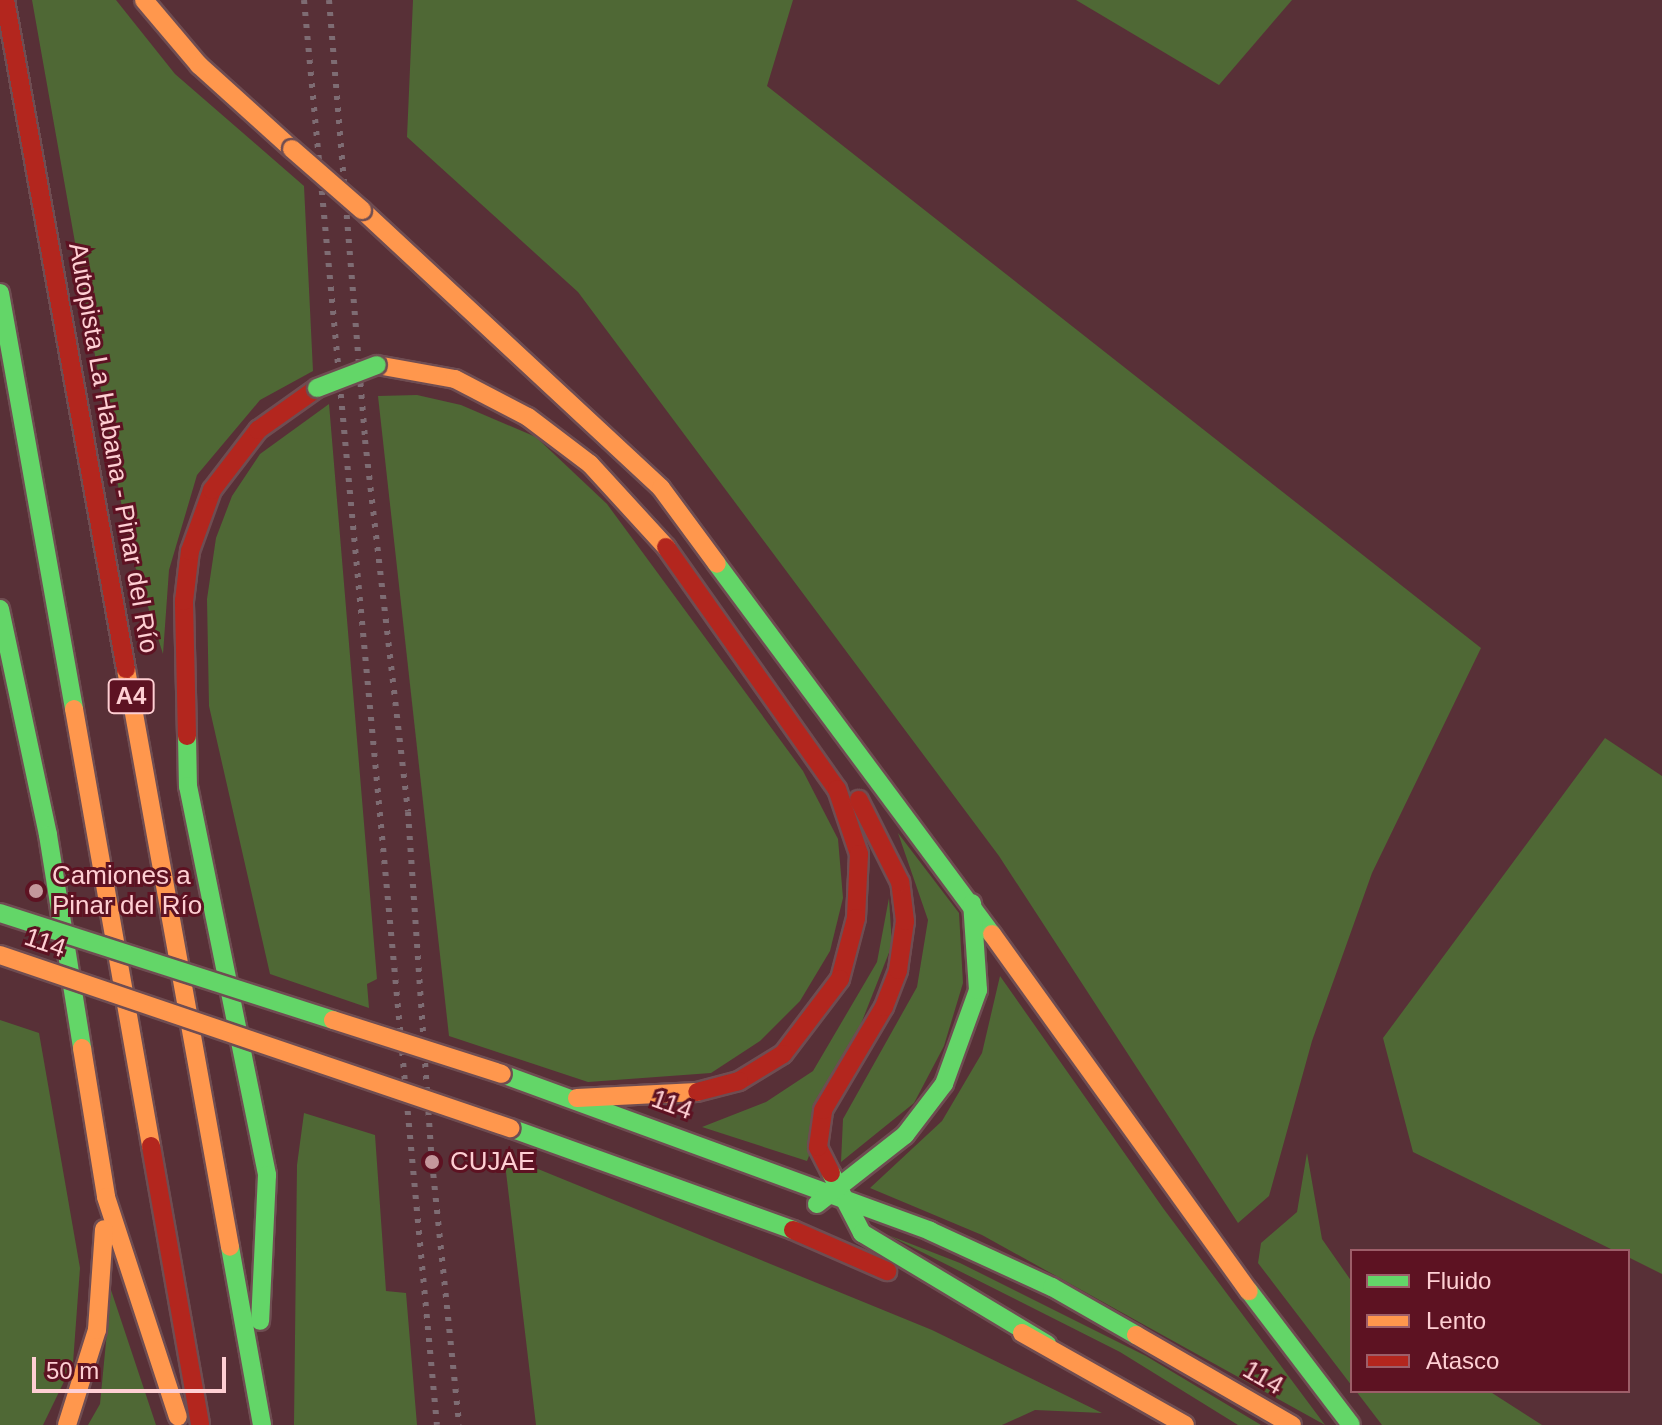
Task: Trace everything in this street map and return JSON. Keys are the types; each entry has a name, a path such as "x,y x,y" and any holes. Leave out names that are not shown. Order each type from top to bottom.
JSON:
{"highway":[{"name":"Autopista La Habana - Pinar del Río","path":"5,0 262,1425"},
{"path":"144,0 199,65 362,210 661,488 972,903 1183,1192 1287,1348 1351,1425"},
{"name":"A4","path":"0,293 200,1425"},
{"path":"257,1393 267,1175 188,786 183,650 190,551 212,490 258,430 317,388 377,365 455,379 528,417 590,464 647,520 781,703 863,806 900,882 905,921 884,1007 823,1110 818,1147 836,1193 862,1233 886,1251 1047,1344"},
{"path":"26,433 29,576"},
{"path":"0,609 31,750 106,1197 180,1425"},
{"path":"30,655 31,750"},
{"path":"130,692 188,786"},
{"path":"577,1098 665,1098 739,1081 805,1032 840,979 856,918 859,854 837,789 781,703"},
{"path":"795,1205 814,1206 836,1193 905,1135 944,1084 978,990 972,903"},
{"name":"114","path":"0,913 577,1098 836,1193 1052,1287 1292,1425"},
{"name":"114","path":"0,955 510,1128 817,1239 1047,1344 1185,1425"},
{"path":"618,1167 767,1199"},
{"path":"67,1425 97,1330 106,1197"}],"green space":[{"path":"32,0 116,0 175,74 304,186 313,371 260,400 197,475 169,570 163,654 129,547"},
{"path":"413,0 793,0 767,86 1481,648 1372,873 1312,1041 1269,1196 1238,1223 999,856 578,292 407,137"},
{"path":"1076,0 1292,0 1219,85"},
{"path":"417,395 461,405 536,437 607,504 803,771 838,839 843,898 830,951 800,1001 760,1041 711,1073 588,1082 449,1036 378,396"},
{"path":"329,404 377,979 367,984 369,1008 270,974 209,706 207,599 216,538 232,496 260,454"},
{"path":"1605,738 1662,776 1662,1274 1630,1258 1630,1249 1611,1249 1413,1152 1383,1038"},
{"path":"898,833 959,913 963,983 944,1046 914,1103 841,1162 843,1119 917,987 928,920"},
{"path":"889,898 892,945 807,1161 702,1127 766,1102 813,1071 877,962"},
{"path":"1000,976 1163,1208 1325,1425 982,1235 870,1188 942,1121 982,1053"},
{"path":"0,1020 39,1033 80,1268 73,1363 43,1425 0,1425"},
{"path":"304,1113 375,1135 386,1291 406,1293 417,1425 294,1425 297,1165"},
{"path":"1307,1153 1322,1239 1350,1279 1350,1383 1258,1263 1261,1243 1297,1212"},
{"path":"504,1155 932,1330 1102,1413 1035,1410 1002,1425 536,1425"},
{"path":"888,1235 960,1263 1146,1356 1261,1425 1238,1425 1120,1352"},
{"path":"111,1290 156,1425 88,1425 100,1404"},
{"path":"1358,1393 1492,1393 1542,1425 1382,1425"}],"railway":[{"path":"304,0 437,1425"},
{"path":"329,0 365,440 408,812 432,1162 459,1425"}],"traffic: fast":[{"path":"0,293 74,709"},
{"path":"317,388 377,365"},
{"path":"717,564 992,934"},
{"path":"0,609 48,835 82,1048"},
{"path":"187,736 188,786 267,1175 260,1321"},
{"path":"817,1204 905,1135 944,1084 978,990 972,903"},
{"path":"0,913 333,1020"},
{"path":"502,1074 930,1231 1052,1287 1136,1335"},
{"path":"510,1128 793,1230"},
{"path":"831,1173 862,1233 1047,1344"},
{"path":"230,1247 262,1425"},
{"path":"1249,1291 1351,1425"}],"traffic: slow":[{"path":"144,0 199,65 292,149"},
{"path":"292,149 362,210"},
{"path":"362,210 661,488 717,564"},
{"path":"377,365 455,379 528,417 590,464 666,547"},
{"path":"126,669 230,1247"},
{"path":"74,709 151,1146"},
{"path":"992,934 1249,1291"},
{"path":"0,955 510,1128"},
{"path":"333,1020 502,1074"},
{"path":"82,1048 106,1197 178,1417"},
{"path":"577,1098 697,1092"},
{"path":"67,1425 97,1330 104,1229"},
{"path":"1022,1333 1185,1425"},
{"path":"1136,1335 1292,1425"}],"traffic: jam":[{"path":"5,0 126,669"},
{"path":"187,736 184,601 190,551 212,490 258,430 317,388"},
{"path":"666,547 837,789 859,854 856,918 840,979 783,1054 739,1081 697,1092"},
{"path":"831,1173 818,1147 823,1110 884,1007 898,970 905,921 900,882 859,800"},
{"path":"151,1146 200,1425"},
{"path":"793,1230 887,1271"}],"place":[{"name":"Camiones a Pinar del Río","path":"36,891"},
{"name":"CUJAE","path":"432,1162"}]}
